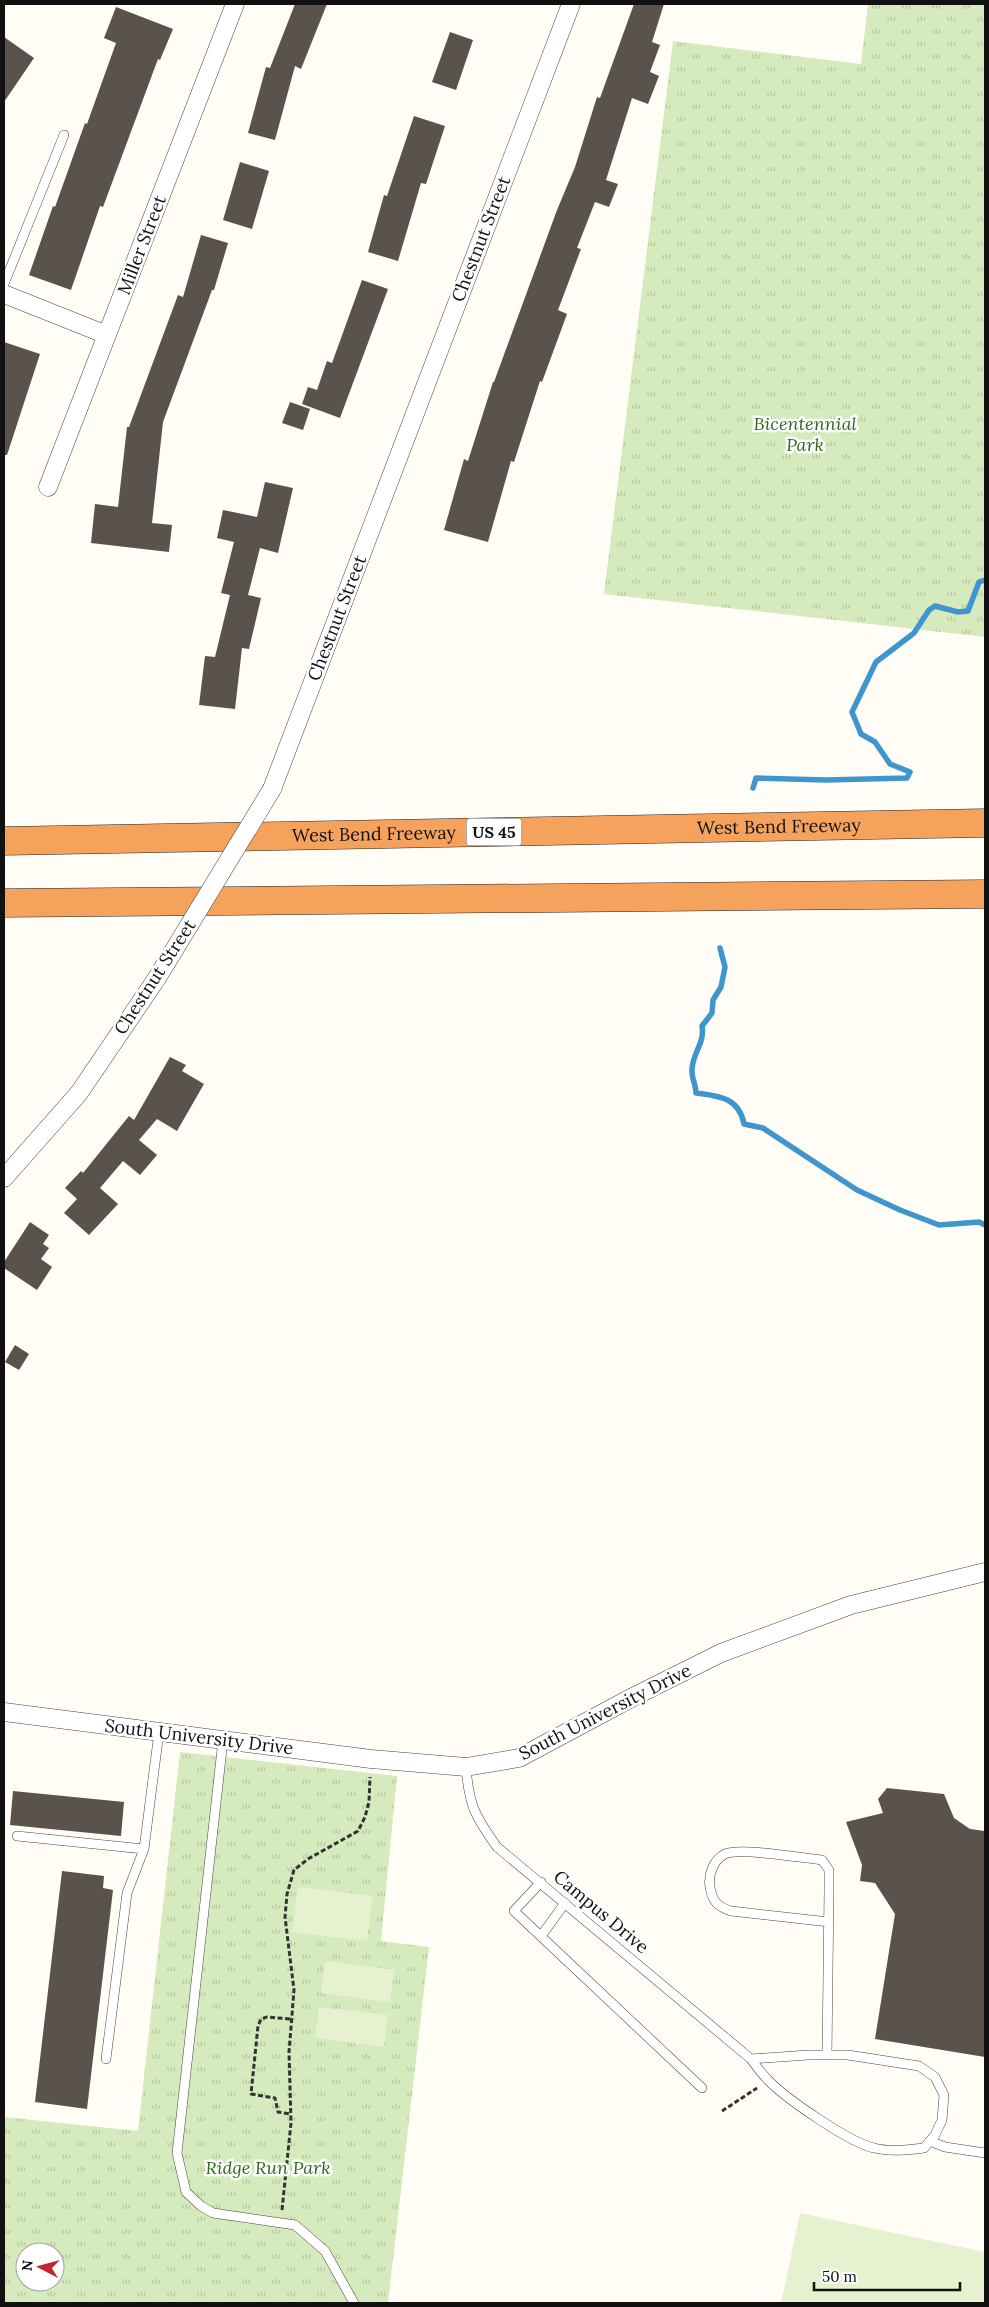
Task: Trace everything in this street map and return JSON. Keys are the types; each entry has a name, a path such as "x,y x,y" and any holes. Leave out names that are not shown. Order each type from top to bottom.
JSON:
{"highway":[{"name":"West Bend Freeway","path":"4,841 985,823"},
{"path":"4,903 985,894"}],"street":[{"name":"Miller Street","path":"48,487 235,4"},
{"name":"Chestnut Street","path":"4,1178 79,1093 157,978 272,789 571,4"},
{"path":"4,294 108,335"},
{"name":"South University Drive","path":"4,1712 371,1759 466,1767 519,1758 633,1697 730,1650 851,1605 985,1572"}],"lane":[{"path":"4,284 64,135"},
{"path":"106,2059 127,1893 144,1849 159,1732"},
{"path":"223,1740 177,2153 186,2192 201,2206 213,2213 295,2225 326,2251 354,2303"},
{"name":"Campus Drive","path":"466,1767 469,1798 480,1822 497,1847 751,2059 768,2081 849,2138 874,2148 907,2150 924,2148 930,2141"},
{"path":"17,1836 144,1849"},
{"path":"827,2055 829,1922 828,1870 822,1860 739,1852 724,1854 713,1866 709,1879 711,1896 719,1907 731,1911 829,1922"},
{"path":"541,1882 514,1911 702,2088"},
{"path":"542,1936 565,1903"},
{"path":"751,2059 848,2055 919,2066 935,2077 944,2095 942,2120 930,2141 945,2147 985,2153"}],"path":[{"path":"281,2223 291,2114 289,2052 290,2019 294,1990 285,1917 287,1894 294,1870 308,1859 358,1831 366,1818 369,1802 371,1759"},
{"path":"290,2019 267,2016 261,2019 258,2026 251,2094 275,2098 278,2112 291,2114"}],"green space":[{"name":"Bicentennial Park","path":"868,4 985,4 985,637 604,594 673,41 861,64"},
{"name":"Ridge Run Park","path":"180,1752 397,1776 381,1941 429,1947 388,2303 4,2303 4,2117 138,2131"},
{"path":"298,1887 373,1896 367,1941 292,1932"},
{"path":"325,1961 394,1970 390,2002 321,1993"},
{"path":"319,2007 388,2015 384,2047 315,2038"},
{"path":"800,2213 985,2252 985,2303 781,2303"}],"building":[{"path":"295,4 327,4 301,69 295,66 275,140 248,133 266,67 270,68"},
{"path":"634,4 664,4 652,42 660,45 650,72 659,76 648,104 632,98 606,180 618,184 609,207 595,202 577,248 581,249 558,310 567,314 542,382 540,381 514,462 511,461 488,542 444,530 464,459 468,461 493,382 575,167 597,97 600,98"},
{"path":"116,7 173,29 160,60 158,59 103,207 100,206 71,290 29,275 53,206 55,207 116,43 104,38"},
{"path":"450,32 473,40 456,90 432,82"},
{"path":"4,37 34,58 4,102"},
{"path":"414,116 445,126 426,184 421,183 398,261 368,252 384,195 387,196"},
{"path":"240,162 269,171 252,229 223,220"},
{"path":"201,235 228,243 214,290 212,290 163,422 152,523 172,525 169,552 91,543 95,504 118,507 127,427 129,427 178,295 183,297"},
{"path":"362,280 388,289 340,418 302,404 308,387 317,390 327,361 332,363"},
{"path":"4,342 40,354 7,455 4,455"},
{"path":"290,402 310,409 303,430 282,423"},
{"path":"265,482 293,488 278,553 260,548 248,595 261,598 249,649 242,648 235,709 199,705 205,656 215,657 230,595 221,593 234,542 217,538 223,510 257,517"},
{"path":"170,1057 186,1065 182,1071 204,1084 177,1131 157,1119 139,1140 157,1155 140,1175 123,1161 100,1188 118,1204 89,1235 64,1213 77,1199 65,1188 81,1171 83,1173 129,1116 134,1120"},
{"path":"30,1222 49,1235 43,1244 49,1248 41,1259 52,1267 37,1290 4,1268 4,1262"},
{"path":"15,1345 29,1354 19,1370 5,1362"},
{"path":"887,1788 944,1794 954,1818 970,1829 985,1831 985,2057 875,2039 895,1914 875,1883 860,1881 862,1865 846,1822 883,1813 878,1799"},
{"path":"13,1791 124,1802 121,1836 10,1825"},
{"path":"62,1871 104,1876 103,1888 113,1890 87,2109 35,2102"}],"waterway":[{"path":"753,788 756,778 826,780 907,778 910,772 890,764 875,742 861,734 852,712 876,662 914,633 929,610 935,606 958,612 968,611 979,582 985,580"},
{"path":"720,948 725,967 721,987 713,1000 712,1013 702,1026 702,1037 693,1063 692,1072 696,1093 720,1097 732,1103 737,1108 744,1124 763,1128 857,1190 900,1210 939,1225 979,1222 985,1225"}]}
